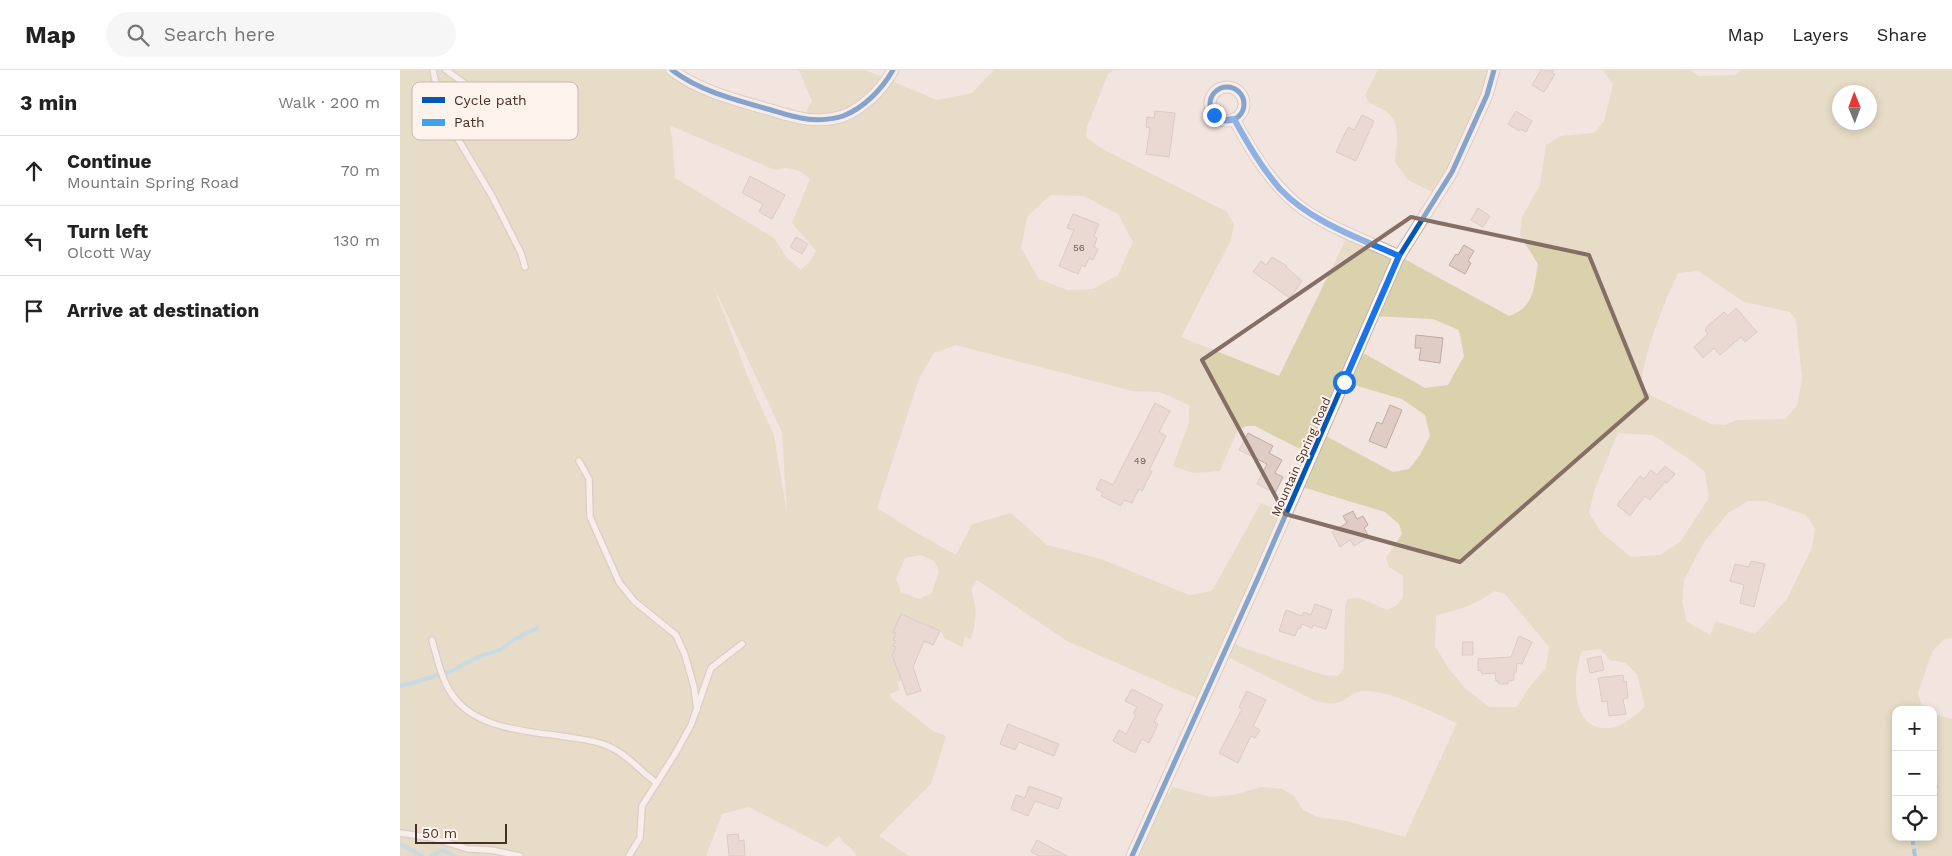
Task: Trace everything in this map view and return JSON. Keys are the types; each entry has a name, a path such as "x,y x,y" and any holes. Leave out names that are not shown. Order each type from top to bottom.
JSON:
{"street":[{"path":"672,70 695,85 743,102 802,119 825,119 842,116 858,108 873,96 893,70"},
{"name":"Mountain Spring Road","path":"1132,856 1265,564 1399,256 1452,172 1488,95 1494,70"},
{"path":"1234,119 1252,153 1281,190 1303,208 1336,228 1399,256"}],"lane":[{"path":"446,70 463,82"},
{"path":"459,140 492,196 521,253 525,267"},
{"path":"579,461 589,479 590,517 619,582 634,601 676,635 685,655 694,686 697,710"},
{"path":"432,640 450,692 468,711 484,720 515,729 580,739 612,747 642,773 657,783"},
{"path":"629,856 640,838 642,806 678,750 697,710 711,668 742,644"},
{"path":"400,833 433,838 468,849 491,850 520,856"}],"highlighted area":[{"path":"1411,217 1589,255 1647,398 1460,562 1285,514 1202,360"}],"shaded area":[{"path":"400,70 677,70 677,74 802,119 812,101 799,70 865,70 937,100 972,93 994,70 1113,70 1108,74 1087,127 1086,137 1099,147 1227,212 1234,225 1231,240 1181,337 1279,376 1349,233 1399,256 1509,316 1524,308 1531,296 1538,264 1520,235 1522,217 1540,185 1546,145 1561,136 1594,133 1604,121 1613,85 1603,70 1691,70 1698,76 1736,75 1741,70 1952,70 1952,638 1944,639 1932,652 1918,693 1924,706 1892,706 1892,841 1937,841 1937,715 1952,719 1952,856 1132,856 1161,791 1169,794 1172,787 1211,797 1234,795 1261,787 1282,789 1294,796 1303,810 1317,817 1346,821 1405,837 1457,723 1388,694 1376,692 1359,691 1335,703 1316,701 1224,655 1203,701 1067,641 977,580 971,590 976,615 974,626 971,639 965,637 962,647 944,638 940,631 902,614 893,632 896,633 893,640 896,641 894,646 896,647 892,655 902,680 897,682 900,690 890,694 892,699 933,731 946,736 931,784 879,836 909,856 857,856 839,836 827,847 749,807 722,814 706,856 400,856","holes":["669,125 775,170 790,168 810,179 792,223 816,251 801,270 787,258 774,238 675,178 672,137","1050,195 1083,196 1118,214 1133,242 1118,275 1093,289 1067,290 1039,279 1021,248 1027,217","1698,271 1744,302 1790,312 1796,320 1802,379 1797,406 1785,419 1737,420 1725,425 1711,424 1652,396 1641,387 1655,329 1678,273","713,285 782,432 787,514 774,436 747,375","1373,316 1433,319 1459,330 1464,356 1448,385 1425,388 1358,350","956,345 1132,391 1160,392 1189,405 1189,423 1173,466 1193,473 1220,471 1237,431 1246,426 1255,426 1312,455 1299,486 1385,512 1399,524 1402,534 1386,558 1389,567 1403,576 1403,598 1396,606 1387,610 1360,598 1347,599 1345,608 1344,668 1338,676 1323,675 1238,646 1234,642 1286,514 1261,503 1212,591 1189,595 1101,559 1047,545 1011,513 972,524 956,555 877,508 920,376 934,353","1344,382 1402,399 1425,415 1430,436 1420,455 1409,469 1393,472 1322,434","1618,433 1653,435 1705,472 1709,498 1680,542 1660,555 1631,557 1601,532 1589,513 1594,491","1748,501 1766,501 1806,515 1815,528 1812,548 1787,599 1755,634 1716,621 1710,635 1687,622 1682,601 1684,580 1704,542 1728,513","921,555 934,561 939,571 932,593 919,599 901,592 896,579 905,558","1495,591 1505,594 1549,647 1546,668 1528,689 1517,707 1489,707 1465,688 1449,669 1435,646 1436,615 1474,603","1601,649 1610,660 1626,663 1637,674 1645,706 1633,717 1614,727 1596,727 1587,721 1581,712 1577,700 1576,687 1582,651"]},
{"path":"1378,70 1494,70 1438,195 1408,180 1395,162 1396,125 1387,112 1370,103 1365,95"}],"building":[{"path":"1541,70 1554,70 1552,73 1555,74 1544,92 1532,85"},
{"path":"1155,111 1175,113 1169,157 1146,154 1150,128 1146,127 1147,117 1154,118"},
{"path":"1516,111 1532,121 1526,132 1520,129 1519,131 1508,124"},
{"path":"1362,115 1374,121 1356,161 1336,152 1348,127 1354,130"},
{"path":"750,176 785,195 772,219 759,212 763,204 742,193"},
{"path":"1478,208 1490,216 1483,227 1471,220"},
{"path":"1073,214 1099,224 1094,236 1097,238 1094,247 1098,249 1093,260 1089,258 1085,267 1082,265 1078,274 1059,266 1074,230 1067,228"},
{"path":"796,237 808,244 802,254 790,247"},
{"path":"1464,245 1474,251 1468,261 1471,263 1465,274 1449,265"},
{"path":"1272,257 1287,266 1302,281 1290,298 1253,272 1261,261 1266,265"},
{"path":"1736,308 1757,332 1745,342 1741,337 1720,355 1714,348 1703,358 1694,347 1708,334 1705,330 1724,312 1728,316"},
{"path":"1416,335 1443,338 1440,363 1419,360 1421,348 1415,348"},
{"path":"1155,403 1170,411 1159,432 1166,436 1149,470 1152,471 1142,491 1139,489 1132,503 1124,500 1121,506 1101,496 1103,493 1096,489 1101,479 1113,485"},
{"path":"1390,405 1402,410 1386,448 1369,441 1377,422 1382,424"},
{"path":"1248,433 1273,446 1269,453 1282,460 1275,473 1283,477 1275,493 1257,484 1267,464 1239,450"},
{"path":"1665,466 1675,474 1667,483 1665,482 1650,500 1645,496 1630,516 1617,505 1640,476 1644,479 1651,470 1657,475"},
{"path":"1353,511 1357,519 1363,516 1368,525 1364,528 1369,537 1354,546 1350,540 1340,547 1332,532 1347,523 1343,516"},
{"path":"1751,561 1765,564 1754,607 1740,603 1744,585 1730,581 1735,564 1749,567"},
{"path":"1315,604 1332,610 1326,629 1313,625 1312,628 1302,624 1295,636 1279,631 1286,610 1302,616 1303,612 1311,615"},
{"path":"901,614 940,631 933,645 924,641 913,667 921,691 907,695 892,655 896,647 893,646 896,641 893,640 896,633 893,632"},
{"path":"1519,636 1532,642 1522,664 1517,663 1514,680 1508,681 1508,684 1499,684 1496,681 1495,673 1482,674 1481,670 1478,671 1478,659 1511,657"},
{"path":"1463,642 1473,642 1473,655 1462,655"},
{"path":"1601,656 1604,670 1590,673 1587,659"},
{"path":"1623,675 1624,682 1626,681 1628,698 1623,699 1626,714 1609,716 1607,701 1602,702 1598,678"},
{"path":"1132,689 1163,705 1154,722 1158,724 1149,743 1142,739 1135,753 1113,741 1119,730 1126,734 1136,715 1133,713 1137,707 1125,701"},
{"path":"1247,691 1266,700 1253,726 1260,730 1255,738 1251,736 1238,763 1219,753 1242,709 1239,707"},
{"path":"1008,724 1059,744 1054,756 1019,742 1015,750 1000,744"},
{"path":"1029,786 1062,798 1058,809 1035,801 1028,816 1011,809 1016,795 1025,798"},
{"path":"738,834 739,841 744,840 745,856 729,856 727,835"},
{"path":"1037,840 1067,856 1039,856 1031,852"}],"waterway":[{"path":"401,686 452,671 478,657 500,650 515,639 537,628"},
{"path":"400,844 422,856"},
{"path":"432,856 442,850 454,856"}],"marked path":[{"path":"1913,841 1915,856"}],"cycle path":[{"path":"672,70 693,83 728,97 791,116 816,120 851,113 878,91 893,70"},
{"path":"1132,856 1258,578 1398,258 1452,172 1487,95 1494,70"},
{"path":"1227,87 1239,92 1244,104 1239,116 1227,121 1215,116 1210,104 1215,92 1227,87"}],"route":[{"path":"1214,115 1223,120 1234,119 1252,153 1281,190 1303,208 1336,228 1399,256 1344,382"}]}
